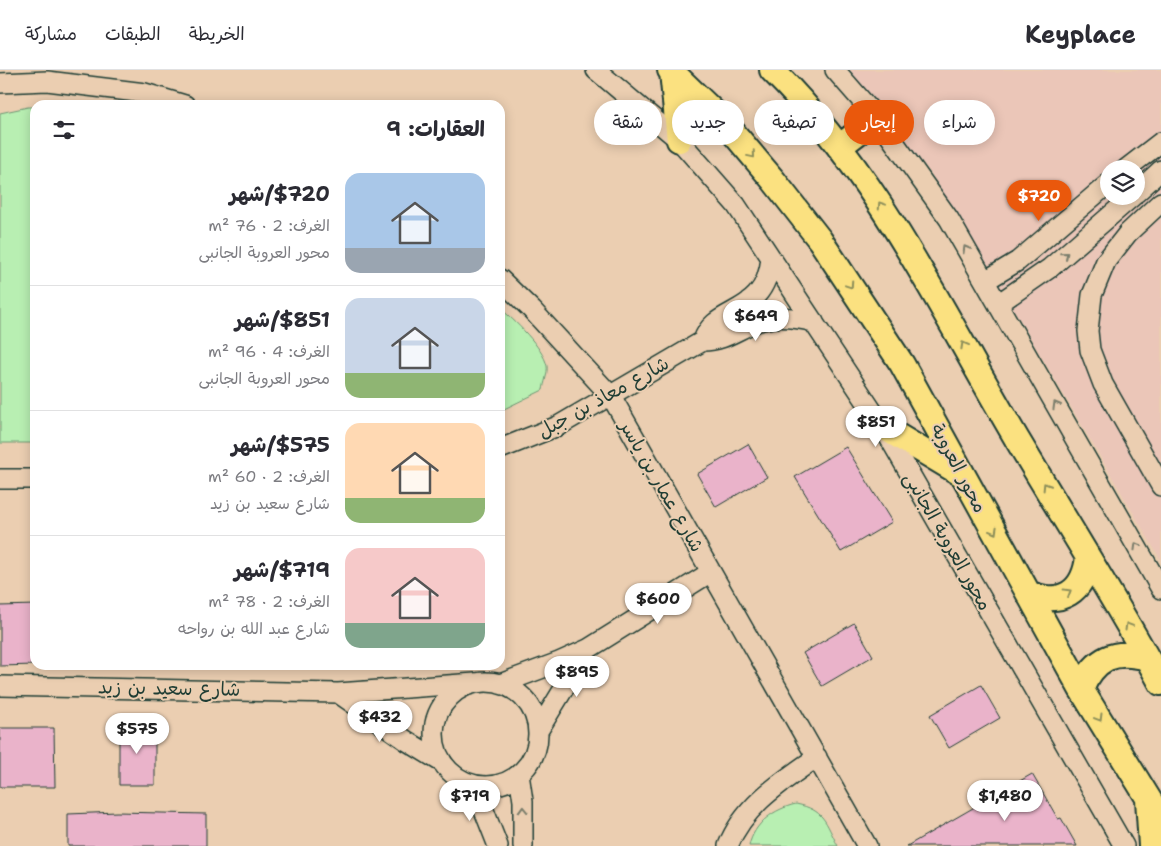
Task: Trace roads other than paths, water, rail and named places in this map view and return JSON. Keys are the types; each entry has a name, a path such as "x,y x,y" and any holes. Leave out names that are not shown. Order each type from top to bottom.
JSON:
{"main road":[{"path":"772,70 809,110 839,147 860,174 907,243 1021,446 1161,683"},
{"path":"671,71 674,100"},
{"name":"محور العروبة","path":"671,71 726,124 820,240 902,364 1081,689 1161,819"},
{"path":"839,147 844,143"},
{"path":"883,427 963,475"},
{"path":"1028,593 1041,599 1056,599 1069,594 1080,584 1086,572 1088,557"},
{"path":"1081,689 1088,674 1100,662 1115,655 1131,654 1147,658"},
{"path":"1148,797 1151,846"}],"street":[{"name":"محور العروبة الجانبى","path":"596,70 672,134"},
{"path":"835,70 861,100"},
{"path":"0,83 47,82 144,99"},
{"path":"1138,160 1161,142"},
{"name":"محور العروبة الجانبى","path":"683,145 736,206 883,427 1124,846"},
{"path":"896,145 949,219 1161,588"},
{"path":"1145,185 1161,170"},
{"path":"985,281 1018,261 1100,191"},
{"path":"1161,202 1128,233 1106,261 1092,295 1088,332 1095,367 1103,384 1161,486"},
{"path":"998,304 1050,268 1123,205"},
{"path":"1034,278 1032,269 1042,241"},
{"name":"شارع معاذ بن جبل","path":"704,341 713,324 750,303 758,294 768,276 771,258"},
{"name":"شارع عمار بن ياسر","path":"505,284 532,310 611,396 867,846"},
{"name":"شارع معاذ بن جبل","path":"505,447 558,426 704,341 719,340 768,319 799,319 814,322"},
{"path":"0,479 30,479"},
{"path":"500,684 588,649 711,572"},
{"path":"538,731 588,649"},
{"path":"475,683 500,684 512,689 526,701 536,718 538,731 536,747 530,762 519,774 506,783 490,786 474,785 451,773 443,762 437,750 434,736 436,722 441,708 456,692 475,683"},
{"name":"شارع سعيد بن زيد","path":"0,686 338,693 475,683"},
{"path":"338,693 407,741 443,762"},
{"path":"728,846 732,835 758,802 817,757"},
{"path":"519,774 523,801 523,846"},
{"path":"474,785 498,846"}]}
